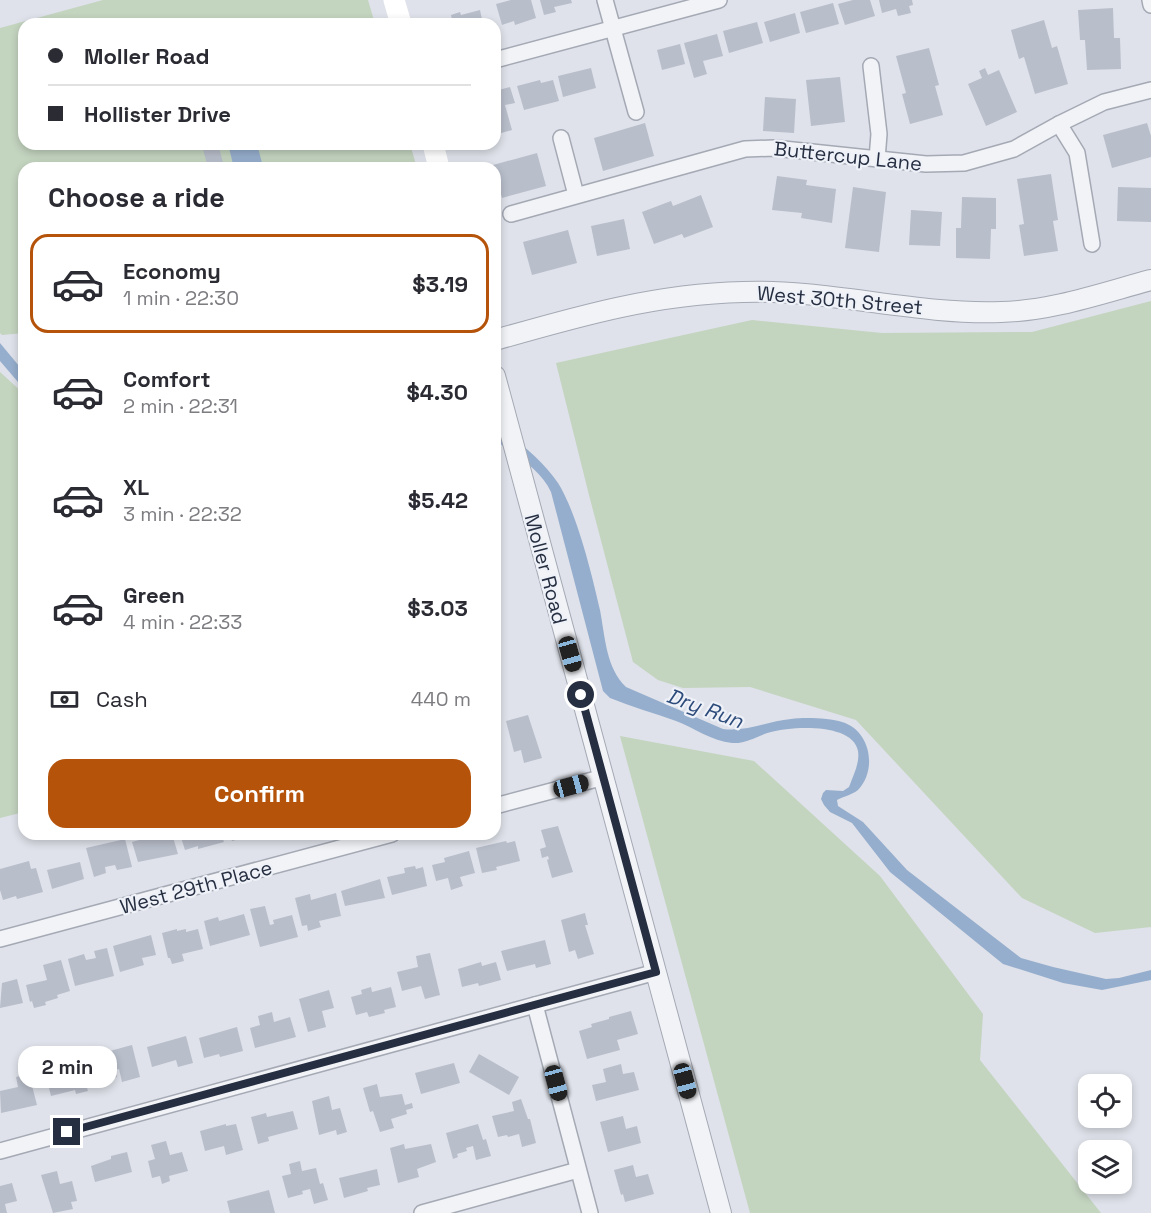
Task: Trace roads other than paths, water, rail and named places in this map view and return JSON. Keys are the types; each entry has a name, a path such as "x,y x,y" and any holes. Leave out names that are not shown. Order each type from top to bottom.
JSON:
{"main road":[{"path":"394,0 398,18"}],"street":[{"path":"605,0 636,112"},
{"path":"501,58 719,0"},
{"path":"1150,0 1151,5"},
{"path":"871,66 879,134 877,159"},
{"name":"Buttercup Lane","path":"511,214 745,150 774,148 932,165 964,163 1014,149 1059,123 1104,102 1151,90"},
{"path":"1059,123 1077,153 1092,243"},
{"path":"561,138 576,195"},
{"name":"West 30th Street","path":"501,338 634,303 698,294 794,293 946,310 998,312 1043,308 1151,280"},
{"name":"Moller Road","path":"501,401 721,1213"},
{"path":"501,804 604,777"},
{"name":"West 29th Place","path":"0,939 370,840"},
{"path":"0,1151 656,972"},
{"path":"535,1005 590,1213"},
{"path":"422,1213 578,1170"}],"water":[{"path":"230,150 259,150 262,162 232,162"},
{"path":"0,343 18,365 18,382 0,361"},
{"name":"Dry Run","path":"501,428 544,466 565,496 578,527 588,562 610,661 614,671 626,687 723,729 749,728 782,720 803,718 831,720 852,726 865,741 869,761 868,772 858,790 837,800 838,806 863,822 907,870 1021,958 1106,979 1151,970 1151,980 1102,990 1063,983 1003,964 890,872 852,823 830,812 824,805 821,799 823,793 826,790 843,791 849,787 856,769 858,751 854,742 845,735 821,729 793,728 771,732 748,741 732,743 717,740 676,721 610,698 603,691 551,492 541,476 501,444"}]}
